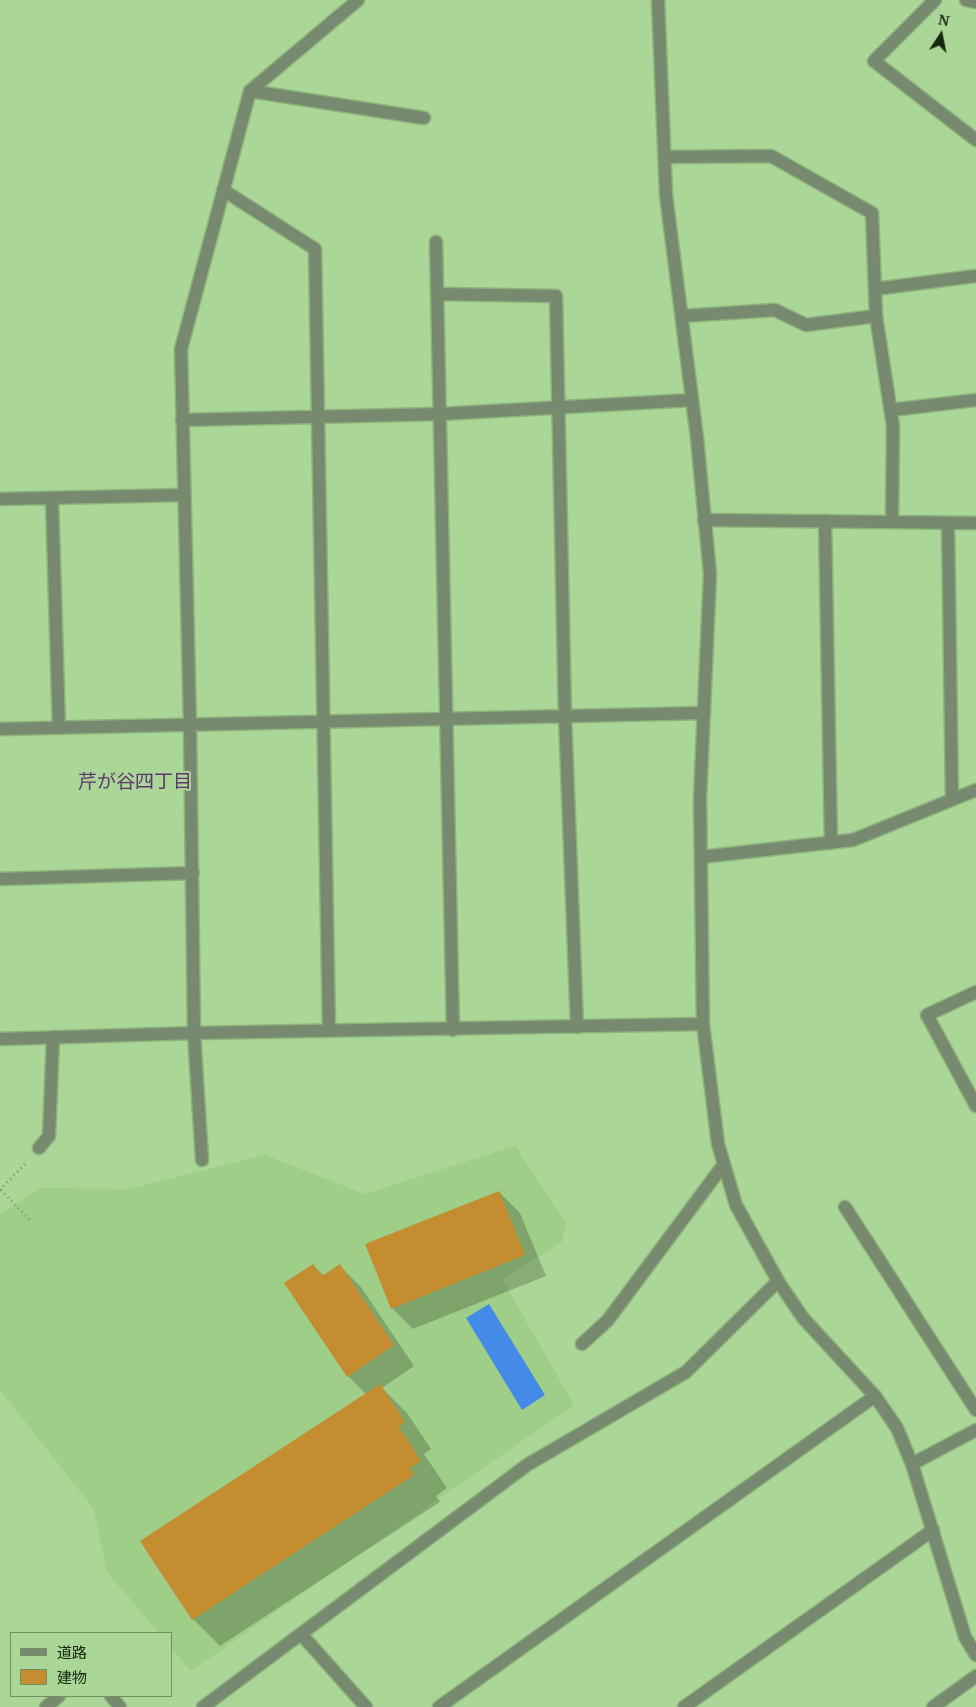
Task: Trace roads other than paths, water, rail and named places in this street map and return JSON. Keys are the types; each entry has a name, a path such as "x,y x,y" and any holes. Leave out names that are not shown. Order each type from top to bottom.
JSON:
{"street":[{"path":"202,1160 194,1033 190,725 180,349 250,91 358,0"},
{"path":"658,0 666,194 692,400 710,574 700,798 703,1024 718,1144 736,1205 778,1281 803,1318 876,1396 897,1428 912,1464 965,1637 976,1655"},
{"path":"935,0 874,61 976,140"},
{"path":"966,0 976,2"},
{"path":"250,91 424,118"},
{"path":"664,157 771,156 872,213 876,316 893,426 892,522"},
{"path":"223,190 315,249 329,1030"},
{"path":"436,242 453,1030"},
{"path":"875,289 976,276"},
{"path":"437,294 556,296 565,716 576,1027"},
{"path":"682,316 775,310 806,325 876,316"},
{"path":"182,420 440,414 692,400"},
{"path":"891,410 976,400"},
{"path":"0,499 52,500 184,495"},
{"path":"52,500 59,728"},
{"path":"704,520 976,523"},
{"path":"825,521 831,843"},
{"path":"948,523 952,800"},
{"path":"0,729 704,713"},
{"path":"701,857 853,840 976,790"},
{"path":"0,879 193,873"},
{"path":"976,992 927,1015 976,1106"},
{"path":"0,1039 329,1030 453,1030 703,1024"},
{"path":"39,1148 49,1136 53,1037"},
{"path":"582,1344 608,1320 724,1164"},
{"path":"844,1207 976,1410"},
{"path":"202,1707 527,1465 686,1372 778,1281"},
{"path":"439,1707 876,1396"},
{"path":"912,1464 976,1430"},
{"path":"684,1707 933,1530"},
{"path":"301,1634 366,1707"},
{"path":"933,1707 976,1676"},
{"path":"46,1707 58,1697"},
{"path":"112,1697 120,1707"}],"water":[{"path":"489,1304 545,1395 522,1410 466,1318"}],"district":[{"name":"芹が谷四丁目","path":"135,783"}]}
